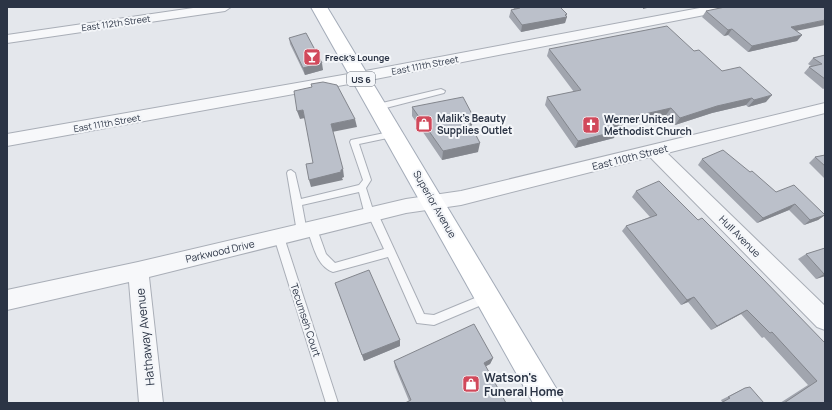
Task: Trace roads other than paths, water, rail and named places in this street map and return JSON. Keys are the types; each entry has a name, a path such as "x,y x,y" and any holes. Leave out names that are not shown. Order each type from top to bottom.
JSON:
{"main road":[{"name":"Superior Avenue","path":"319,7 434,202 549,403"}],"street":[{"name":"East 112th Street","path":"7,39 225,7"},
{"name":"East 111th Street","path":"7,140 360,77 725,7"},
{"name":"East 110th Street","path":"434,202 462,198 654,151 821,113"},
{"name":"Hull Avenue","path":"654,151 825,320"},
{"name":"Parkwood Drive","path":"7,300 406,206 434,202"},
{"name":"Hathaway Avenue","path":"138,270 151,403"}],"lane":[{"path":"378,107 441,91"},
{"path":"297,202 362,188 367,180 354,142 394,134"},
{"path":"291,173 297,202 307,230 322,257 333,268 390,252"},
{"path":"362,188 372,214 421,319 434,320 489,297"},
{"name":"Tecumseh Court","path":"279,237 332,403"}],"place":[{"name":"Freck's Lounge","path":"312,57"},
{"name":"Malik's Beauty Supplies Outlet","path":"424,124"},
{"name":"Werner United Methodist Church","path":"591,125"},
{"name":"Watson's Funeral Home","path":"471,384"}]}
